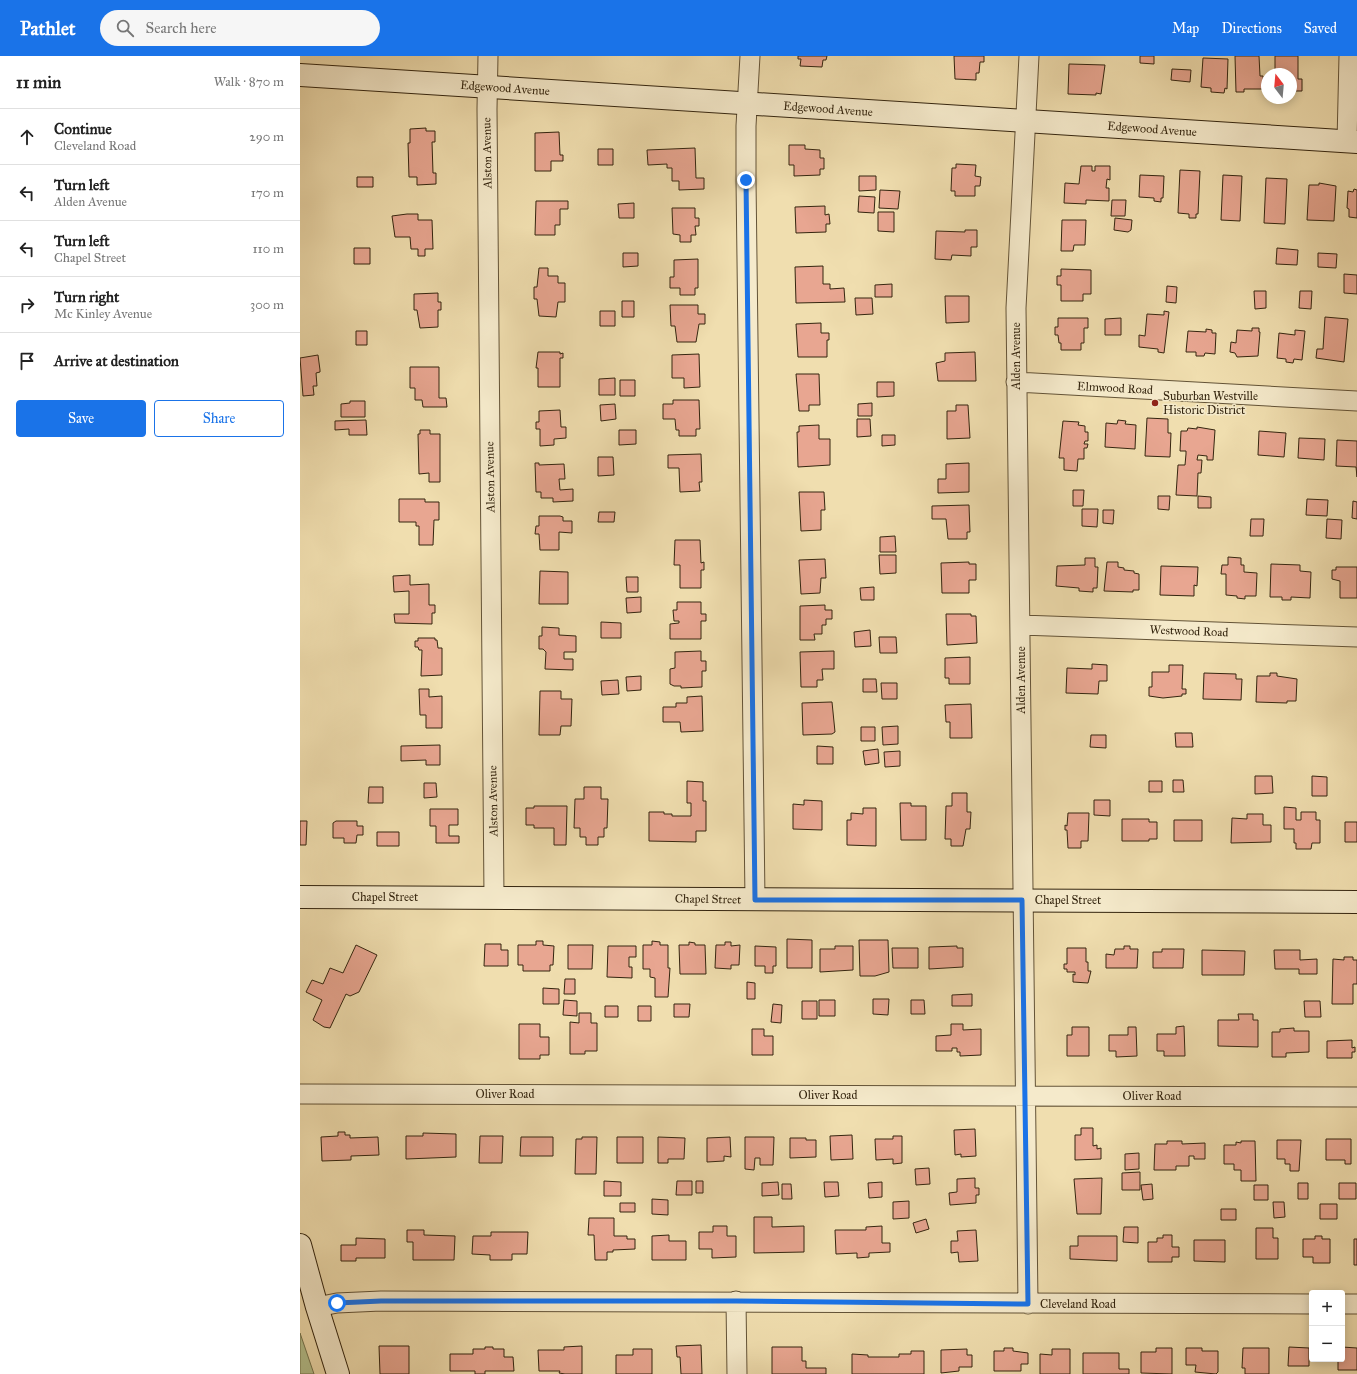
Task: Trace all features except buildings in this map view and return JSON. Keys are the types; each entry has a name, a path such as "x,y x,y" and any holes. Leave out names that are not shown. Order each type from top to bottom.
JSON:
{"street":[{"name":"Alston Avenue","path":"488,56 487,87 494,897"},
{"path":"750,56 747,103 746,172 755,900"},
{"name":"Alden Avenue","path":"1028,1304 1022,900 1021,625 1016,382 1017,281 1029,56"},
{"path":"1349,56 1352,142"},
{"name":"Edgewood Avenue","path":"300,75 1352,142"},
{"name":"Elmwood Road","path":"1016,382 1357,402"},
{"name":"Westwood Road","path":"1021,625 1357,638"},
{"name":"Chapel Street","path":"300,897 1357,902"},
{"name":"Oliver Road","path":"300,1094 1357,1097"},
{"path":"300,1245 317,1307 338,1374"},
{"name":"Cleveland Road","path":"317,1307 337,1303 381,1301 1309,1304"},
{"path":"736,1301 737,1374"},
{"path":"1345,1304 1357,1304"}],"green space":[{"path":"300,1333 314,1374 300,1374"}],"place":[{"name":"Suburban Westville Historic District","path":"1155,403"}],"route":[{"path":"337,1303 381,1301 736,1301 1028,1304 1022,900 755,900 746,180"}]}
